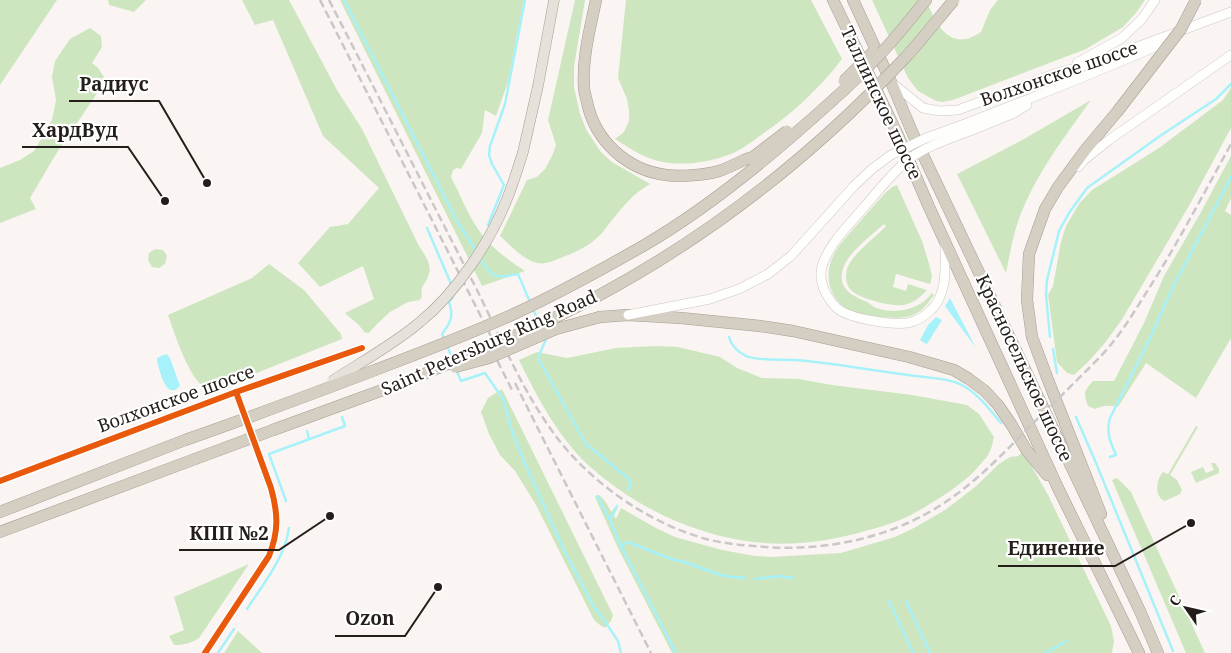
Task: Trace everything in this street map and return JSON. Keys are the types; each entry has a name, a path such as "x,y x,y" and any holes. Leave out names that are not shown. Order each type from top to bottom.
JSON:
{"highway":[{"path":"596,0 585,52 584,88 594,124 605,142 625,160 647,171 667,176 688,176 717,172 752,156 780,137 830,95 884,42 904,28"},
{"name":"Таллинское шоссе","path":"833,0 897,134 929,207"},
{"name":"Таллинское шоссе","path":"853,0 891,82"},
{"name":"Saint Petersburg Ring Road","path":"0,512 425,350 514,313 580,281 644,245 690,215 781,146 865,72 889,46 926,0"},
{"name":"Saint Petersburg Ring Road","path":"0,532 195,458 410,380 524,331 596,297 661,259 714,224 755,194 830,132 904,59 954,0"},
{"path":"1140,611 1032,337 1027,300 1029,254 1045,209 1058,187 1181,29 1196,0"},
{"name":"Красносельское шоссе","path":"891,82 913,134 1140,611 1158,653"},
{"name":"Красносельское шоссе","path":"929,207 1058,488 1139,653"},
{"path":"410,380 489,358 556,329 600,317 628,315 760,326 821,337 909,357 954,370 985,391 998,405 1028,451 1058,488"}],"main road":[{"path":"279,407 332,381 402,337 422,321 463,278 507,200 523,152 538,86 554,0"},
{"path":"1060,72 1122,38 1142,19 1156,0"},
{"name":"Волхонское шоссе","path":"891,82 923,108 938,111 958,110 1060,72 1094,63 1231,13"},
{"name":"Волхонское шоссе","path":"972,126 1231,13"},
{"path":"1058,187 1084,160 1109,140 1231,55"},
{"path":"945,242 944,281 940,298 932,310 920,319 908,322 882,322 849,315 838,309 829,300 822,285 821,272 831,247 884,184 908,160 972,126"},
{"path":"628,315 710,299 739,289 768,274 791,256 854,186 878,164 891,155 926,138 972,126"}],"street":[{"name":"Волхонское шоссе","path":"0,481 236,392 362,348"},
{"path":"205,653 269,556 277,530 277,516 271,488 236,392"}],"green space":[{"path":"0,0 57,0 0,85"},
{"path":"108,0 146,0 134,12 109,5"},
{"path":"242,0 289,0 337,90 362,129 428,261 430,269 422,288 420,300 408,302 390,312 369,333 364,332 345,313 374,299 363,266 320,287 298,263 330,227 348,224 379,188 323,136 273,20 255,25"},
{"path":"340,0 524,0 508,82 496,116 485,110 482,133 461,169 453,170 451,177 470,217 478,229 499,252 525,271 482,286"},
{"path":"575,0 585,0 574,67 574,87 580,114 587,131 601,152 612,162 650,184 622,207 602,233 591,243 554,261 537,263 522,256 500,236 527,180 537,177 545,169 556,145 548,120"},
{"path":"626,0 811,0 842,59 816,90 796,108 740,150 706,161 680,164 656,161 615,139 624,132 629,121 627,99 618,78"},
{"path":"872,0 927,0 932,14 945,33 958,39 968,39 981,32 990,10 998,0 1145,0 1123,27 1086,49 953,100 942,102 936,101 918,91 908,78"},
{"path":"90,28 101,36 102,47 92,63 106,80 56,154 30,198 36,209 0,223 0,168 20,160 34,151 52,120 56,100 52,77 55,61 70,39"},
{"path":"1231,88 1231,128 1190,204 1121,321 1088,362 1074,375 1067,373 1057,362 1048,295 1053,286 1066,226 1079,204 1092,190 1159,148 1223,100"},
{"path":"1091,100 1071,127 1034,185 1015,230 1006,273 957,174 1024,139"},
{"path":"1231,156 1231,198 1225,211 1231,215 1231,338 1196,398 1146,363 1118,407 1106,406 1095,409 1088,406 1085,392 1093,381 1114,381 1144,323 1164,276"},
{"path":"897,185 922,241 932,277 930,284 896,274 893,287 906,291 908,284 927,290 914,301 899,305 885,304 869,299 856,294 848,287 846,275 850,263 886,226 884,224 847,260 842,273 843,285 850,293 876,308 892,311 915,307 932,293 934,295 917,313 902,318 870,316 857,313 843,306 832,291 829,271 832,260 840,244 885,193"},
{"path":"155,249 163,250 167,256 165,264 159,268 152,267 148,260 149,253"},
{"path":"269,264 304,290 341,334 342,339 221,387 206,388 200,384 189,367 178,344 168,315 252,278"},
{"path":"678,347 720,357 737,368 762,378 799,379 967,405 979,414 994,437 992,446 978,468 941,497 903,519 873,529 815,542 776,544 716,535 669,518 647,507 606,480 587,464 557,428 519,360 537,352 567,358 616,348"},
{"path":"502,389 613,615 605,628 594,620 536,505 515,471 500,455 489,434 481,412 488,398"},
{"path":"1196,426 1198,427 1170,475 1177,480 1182,490 1180,494 1165,501 1159,496 1157,488 1159,479 1163,472 1168,474"},
{"path":"1023,451 1048,495 1111,626 1114,641 1112,653 672,653 618,548 595,497 599,495 611,512 614,508 617,509 614,515 616,519 621,508 675,537 722,550 770,557 841,553 895,537 914,528 945,510 975,487 999,464 1010,457 1018,456"},
{"path":"1211,463 1215,463 1219,473 1196,483 1191,472 1203,467 1206,473 1214,470"},
{"path":"1117,478 1131,492 1205,653 1186,653 1112,480"},
{"path":"249,564 199,638 181,645 174,645 169,636 184,630 174,597"},
{"path":"238,631 262,653 224,653"}],"water":[{"path":"950,298 976,348 945,306"},
{"path":"936,317 942,320 926,344 920,340 928,325"},
{"path":"167,354 180,386 175,390 170,390 165,384 157,361 157,358"}],"waterway":[{"path":"344,0 457,221 476,251"},
{"path":"488,225 504,185 492,164 489,155 490,146 505,104 525,0"},
{"path":"1050,337 1046,295 1047,280 1059,231 1069,213 1087,188 1216,99 1231,84"},
{"path":"1110,457 1116,455 1109,437 1110,418 1173,287 1231,177"},
{"path":"427,228 452,286"},
{"path":"480,258 488,270 495,275 518,274 530,302"},
{"path":"444,339 442,334 451,319 449,302 453,297"},
{"path":"533,309 538,320"},
{"path":"546,337 538,358 586,444 627,477 631,484 628,490"},
{"path":"729,337 731,343 750,358 823,363 954,382 978,397 1001,423"},
{"path":"447,346 453,360"},
{"path":"1053,349 1057,373"},
{"path":"456,369 461,381 485,373 503,399 512,431 523,459 564,550 594,607 618,641 621,653"},
{"path":"286,501 269,454 345,426 342,417"},
{"path":"1076,417 1173,651"},
{"path":"307,431 309,439"},
{"path":"597,496 610,520"},
{"path":"617,506 610,520 621,546 676,653"},
{"path":"247,609 278,560 287,539 289,528"},
{"path":"621,546 628,542 671,559 724,576 745,578"},
{"path":"755,579 780,576 793,578"},
{"path":"889,601 913,653"},
{"path":"906,601 930,653"},
{"path":"218,653 234,629"},
{"path":"1045,653 1067,641"}],"railway":[{"path":"320,0 500,354"},
{"path":"329,0 475,286 516,371 552,431 581,465 596,479 630,504 667,525 686,533 724,543 779,548 830,545 855,540 879,534 926,514 969,484 1090,367 1118,336 1170,254 1231,144"},
{"path":"492,350 513,392"},
{"path":"515,383 651,653"}],"cycle path":[{"path":"0,481 236,392 362,348"},
{"path":"205,653 269,556 276,530 276,514 271,488 236,392"}],"place":[{"name":"Радиус","path":"207,183"},
{"name":"ХардВуд","path":"165,201"},
{"name":"КПП №2","path":"330,516"},
{"name":"Единение","path":"1191,523"},
{"name":"Ozon","path":"438,587"}]}
